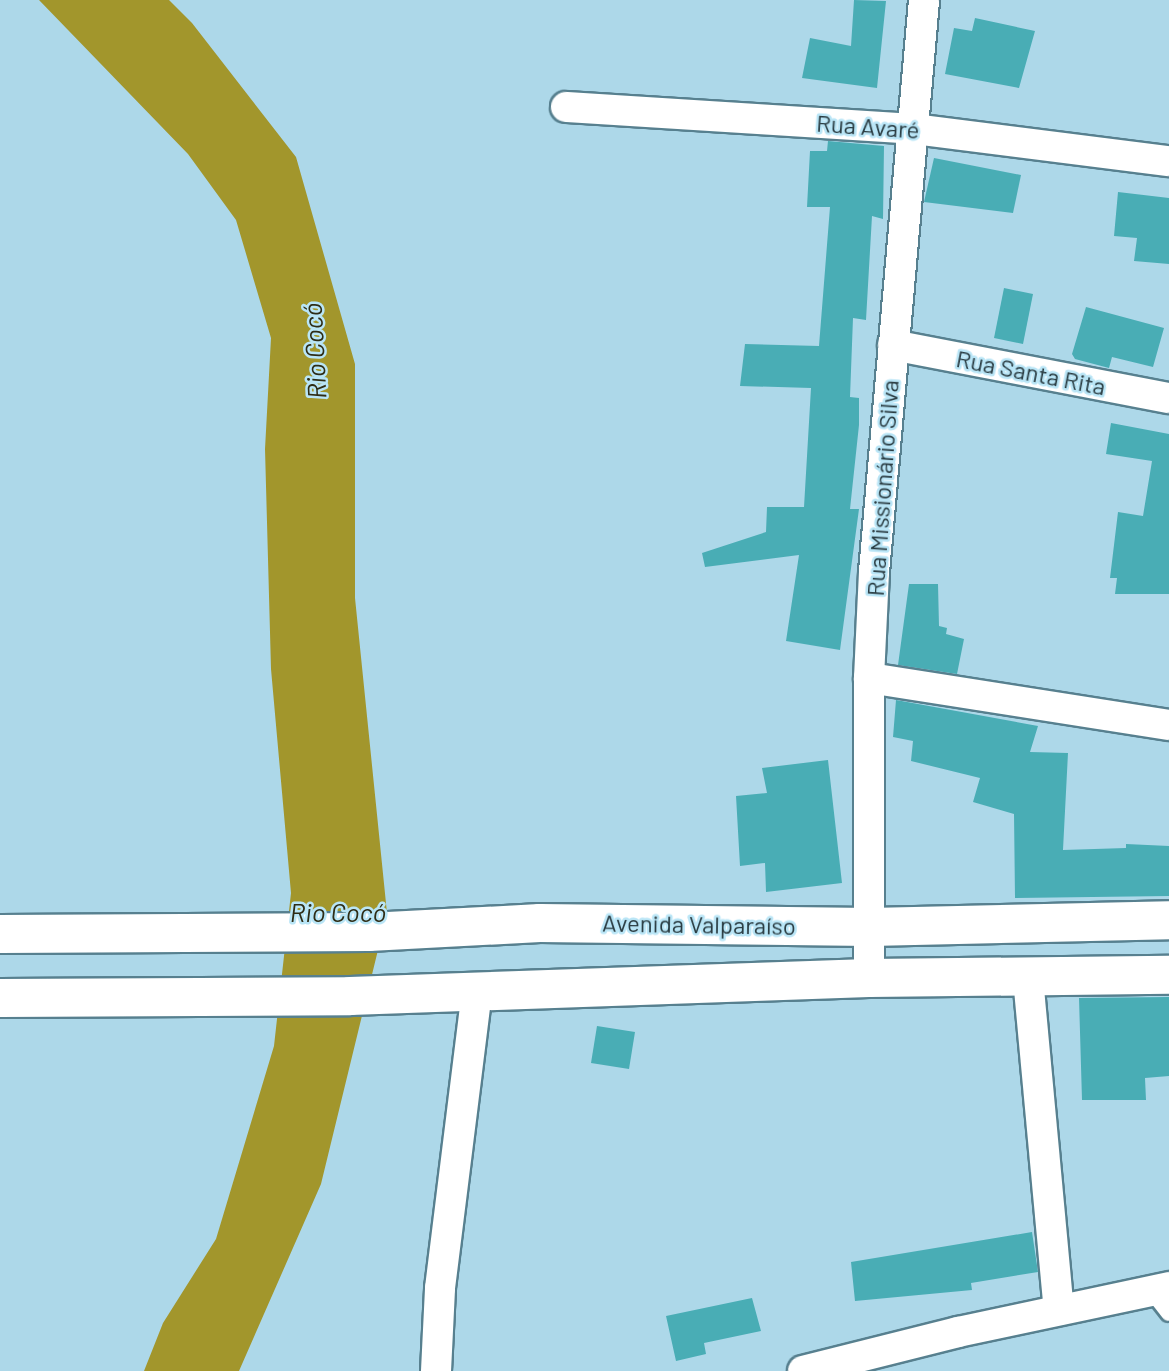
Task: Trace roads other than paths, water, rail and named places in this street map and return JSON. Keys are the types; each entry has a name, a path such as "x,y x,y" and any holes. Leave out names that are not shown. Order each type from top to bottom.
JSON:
{"main road":[{"name":"Avenida Valparaíso","path":"0,933 452,928 540,923 870,927 1169,920"},
{"path":"0,998 232,998 869,978 1169,975"}],"street":[{"name":"Rua Missionário Silva","path":"869,978 869,678 893,345 924,0"},
{"name":"Rua Avaré","path":"566,107 914,128 1169,161"},
{"name":"Rua Santa Rita","path":"893,345 1169,398"},
{"path":"869,678 1169,725"},
{"path":"1028,978 1059,1310"},
{"path":"436,1371 440,1288 464,991"},
{"path":"803,1371 1059,1310 1163,1297"}],"water":[{"name":"Rio Cocó","path":"39,0 169,0 192,23 296,157 355,364 355,598 387,913 321,1184 239,1371 144,1371 163,1323 216,1239 274,1046 291,893 271,669 265,449 271,338 236,220 188,154"}]}
